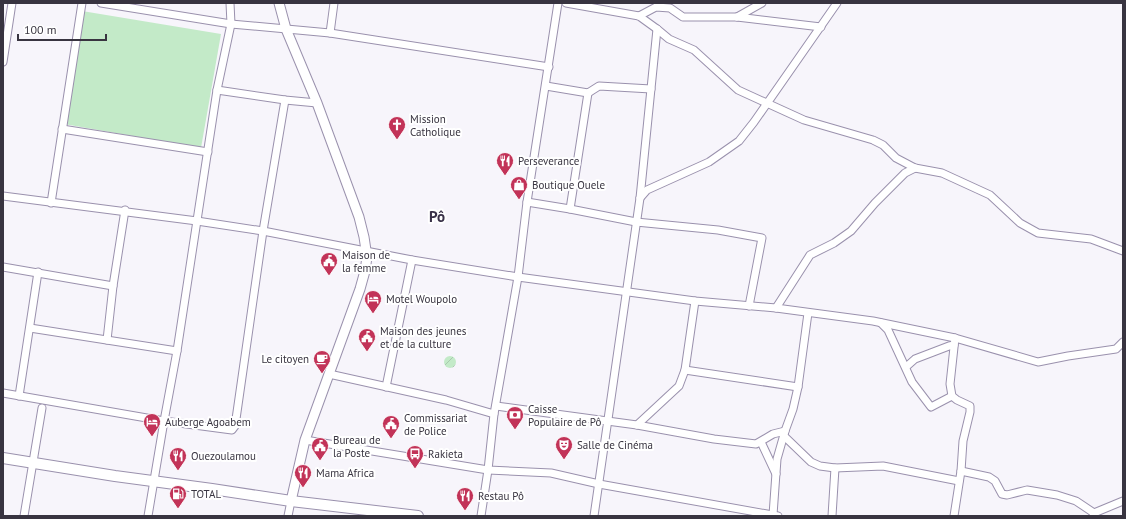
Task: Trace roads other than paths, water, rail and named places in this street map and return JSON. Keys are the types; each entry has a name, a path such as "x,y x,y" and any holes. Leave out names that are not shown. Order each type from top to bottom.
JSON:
{"highway":[{"path":"3,458 154,482 380,514 418,516"}],"main road":[{"path":"279,3 286,29 317,103 359,217 367,257 360,289 305,440 291,501"}],"street":[{"path":"3,58 12,3"},
{"path":"51,202 82,3"},
{"path":"101,3 230,24 330,33 549,67"},
{"path":"148,516 177,351 217,90 230,24 230,3"},
{"path":"330,33 334,3"},
{"path":"481,516 494,414 518,277 558,3"},
{"path":"566,3 639,16 658,29 669,39 694,50 738,90 804,120 873,140 883,145 896,158 915,168 942,173 990,195 1020,223 1038,233 1091,239 1123,251"},
{"path":"737,17 762,3"},
{"path":"640,198 647,190 709,162 739,141 754,122 837,3"},
{"path":"639,16 656,7 670,8 683,17 737,17 821,27"},
{"path":"594,516 609,422 640,198 658,29"},
{"path":"546,86 588,93 599,86 651,89"},
{"path":"217,90 317,103"},
{"path":"570,209 588,93"},
{"path":"3,393 164,421 232,430 235,426 263,231 285,100"},
{"path":"62,129 208,152"},
{"path":"776,308 810,255 851,231 875,203 905,172 915,168"},
{"path":"3,196 125,210 263,231 412,260 518,277 695,301 776,308 881,323 1038,362 1116,349 1123,342"},
{"path":"528,202 636,222 718,230 762,238 749,306"},
{"path":"107,340 113,286 125,210"},
{"path":"386,387 412,260"},
{"path":"3,267 113,286"},
{"path":"19,396 38,272"},
{"path":"637,425 679,386 685,370 695,301"},
{"path":"305,440 488,470 551,473 599,484 776,516 777,459 793,410 798,387 808,313"},
{"path":"881,323 888,330 912,382 931,407 952,396"},
{"path":"30,328 177,351"},
{"path":"906,367 915,359 949,346 954,342"},
{"path":"952,396 950,384 954,342"},
{"path":"685,370 798,387"},
{"path":"329,374 446,400 494,414"},
{"path":"952,396 970,406 963,441 961,471 954,516"},
{"path":"36,399 39,406 42,408"},
{"path":"24,516 42,408 51,401"},
{"path":"496,406 637,425 721,440 756,444 773,434 784,434 811,462 820,466 835,468 883,466 959,481"},
{"path":"761,442 777,475"},
{"path":"832,516 835,468"},
{"path":"961,471 989,477 995,481 1002,494 1027,490 1057,495 1076,500 1093,514 1123,501"},
{"path":"288,516 291,501"}],"place":[{"name":"Mission Catholique","path":"397,140"},
{"name":"Perseverance","path":"505,176"},
{"name":"Boutique Ouele","path":"519,200"},
{"name":"Maison de la femme","path":"329,276"},
{"name":"Motel Woupolo","path":"373,314"},
{"name":"Maison des jeunes et de la culture","path":"367,352"},
{"name":"Le citoyen","path":"322,374"},
{"name":"Caisse Populaire de Pô","path":"515,430"},
{"name":"Auberge Agoabem","path":"152,437"},
{"name":"Commissariat de Police","path":"391,439"},
{"name":"Salle de Cinéma","path":"564,460"},
{"name":"Bureau de la Poste","path":"320,461"},
{"name":"Rakieta","path":"415,469"},
{"name":"Ouezoulamou","path":"178,471"},
{"name":"Mama Africa","path":"303,488"},
{"name":"TOTAL","path":"178,509"},
{"name":"Restau Pô","path":"465,511"}],"district":[{"name":"Pô","path":"437,217"}]}
